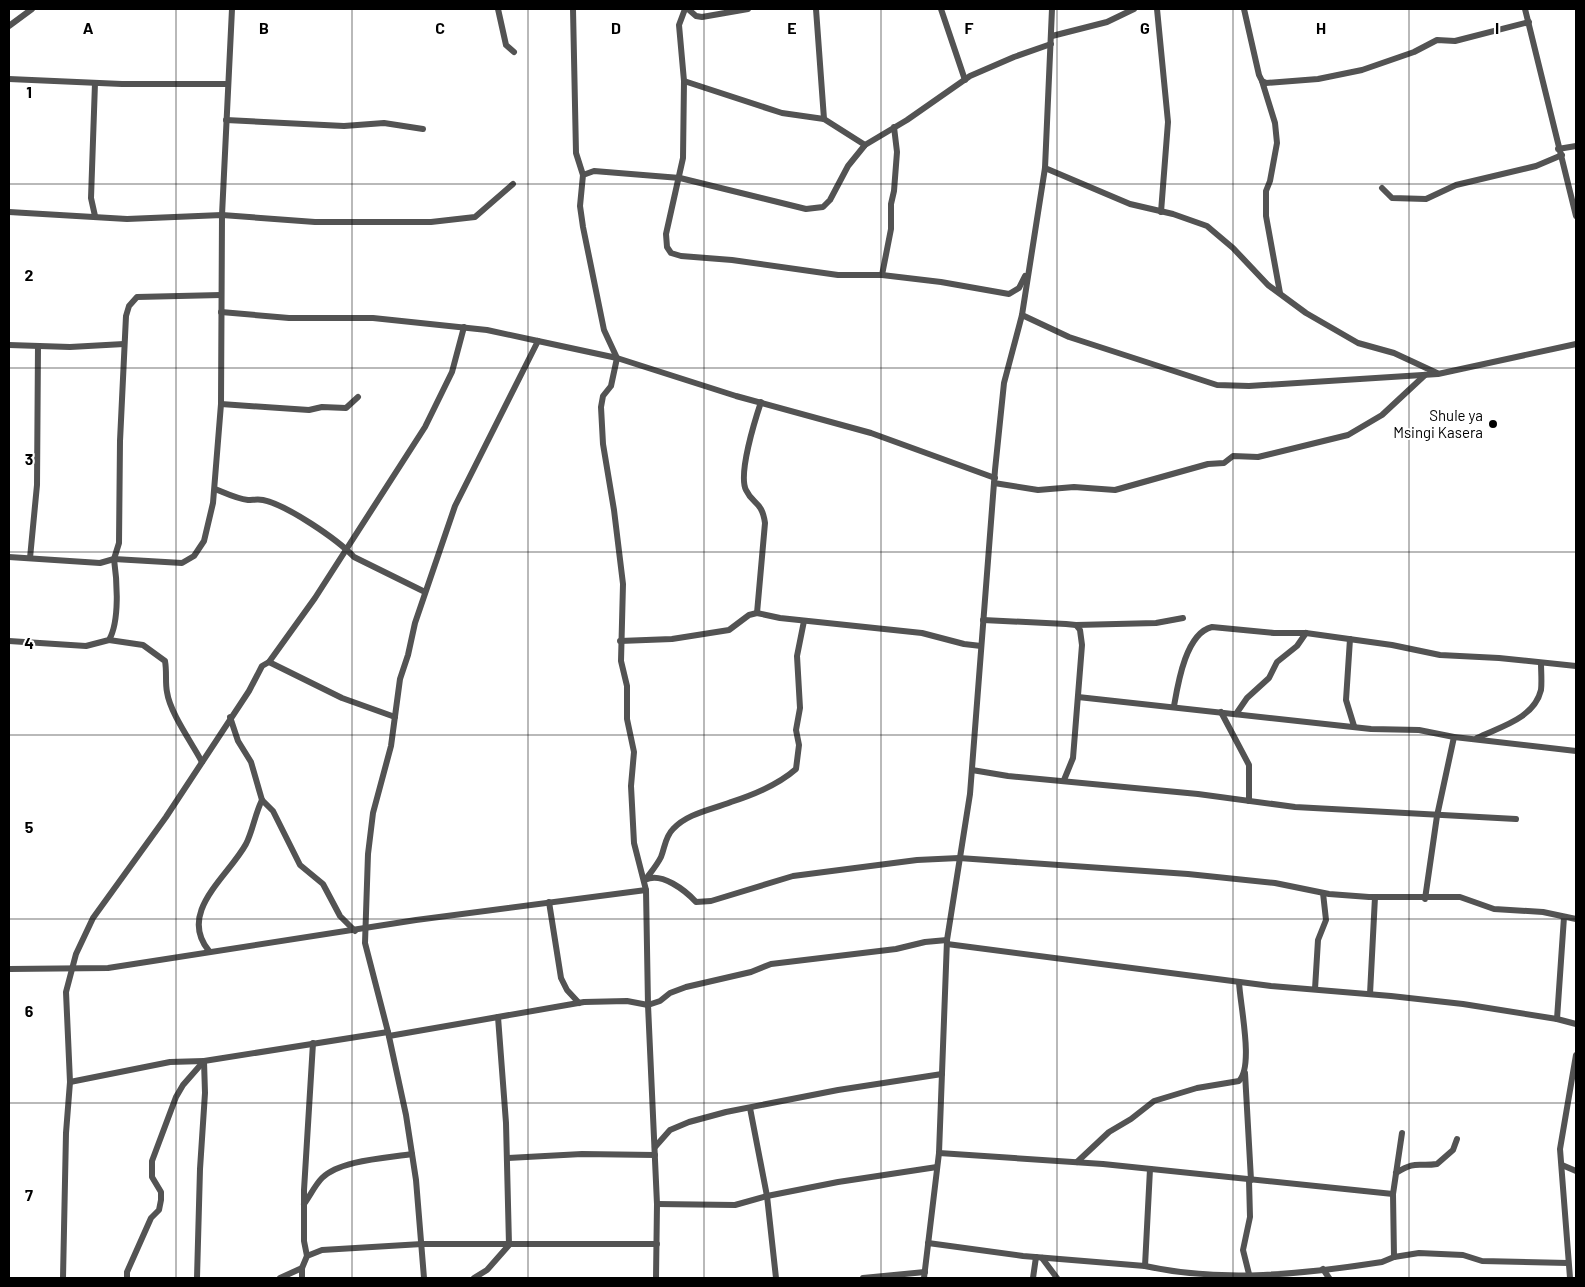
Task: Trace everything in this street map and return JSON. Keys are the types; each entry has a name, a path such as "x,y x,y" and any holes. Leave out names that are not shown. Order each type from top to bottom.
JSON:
{"street":[{"path":"9,26 32,9"},
{"path":"9,557 100,563 114,559 182,564 194,556 204,541 215,489 221,404 222,215 232,9"},
{"path":"498,9 506,45 514,52"},
{"path":"574,9 576,153 583,175 580,206 604,330 616,358 611,386 603,396 600,407 603,444 614,510 623,584 620,641 621,661 627,686 627,719 634,752 631,786 634,843 645,880 646,890 648,1005 657,1204 656,1278"},
{"path":"748,9 702,17 696,16 687,9 679,25 684,81 684,158 666,234 667,247 671,253 681,256 732,260 838,275 882,276 941,282 1009,294 1019,288 1027,273"},
{"path":"816,9 824,119"},
{"path":"941,9 965,80"},
{"path":"863,1278 924,1275 939,1154 947,942 972,770 994,480 1004,383 1022,315 1027,273 1045,168 1052,9"},
{"path":"1052,36 1107,22 1134,9"},
{"path":"1157,9 1165,73 1168,122 1161,212"},
{"path":"1244,9 1262,81 1275,123 1277,143 1266,192 1266,216 1280,294"},
{"path":"1525,9 1576,216"},
{"path":"1262,81 1277,83 1318,79 1362,70 1414,52 1438,40 1455,41 1529,22"},
{"path":"583,175 594,171 680,178 806,208 823,207 830,200 848,166 865,145 965,80 1014,57 1051,44"},
{"path":"9,79 95,83 228,84"},
{"path":"684,81 782,114 824,119 865,145"},
{"path":"95,83 91,198 95,216"},
{"path":"226,120 344,126 384,123 423,129"},
{"path":"882,276 891,229 890,204 894,191 896,152 894,127"},
{"path":"1382,188 1392,198 1420,200 1456,185 1536,166 1560,152 1576,146"},
{"path":"1045,168 1130,204 1198,223 1215,231 1256,274 1306,313 1358,342 1394,353 1438,374"},
{"path":"9,212 127,219 222,215 315,222 431,222 462,220 481,214 512,184"},
{"path":"109,640 114,631 117,577 114,559 119,543 124,344 126,316 129,306 137,297 221,295"},
{"path":"222,312 289,318 373,318 464,327 616,358 665,375 871,433 994,480 1038,490 1074,487 1115,490 1208,464 1224,463 1233,456 1258,457 1348,435 1382,415 1425,375"},
{"path":"1022,315 1069,337 1217,385 1249,386 1438,374 1576,344"},
{"path":"63,1278 66,1133 70,1082 66,992 71,968 93,918 166,817 230,717 249,692 262,666 269,662 315,598 425,427 452,372 464,327"},
{"path":"424,1278 412,1154 389,1034 366,944 366,878 372,821 391,746 400,679 425,592 455,506 538,341"},
{"path":"9,345 124,344"},
{"path":"30,558 37,485 38,346"},
{"path":"221,404 309,410 322,406 346,408 358,397"},
{"path":"756,613 765,523 763,511 746,492 743,483 750,436 761,402"},
{"path":"215,489 246,500 262,500 275,504 346,548 354,557 425,592"},
{"path":"620,641 672,639 729,630 748,615 756,613 804,621 922,633 964,644 981,646"},
{"path":"983,620 1076,625 1156,624 1183,618"},
{"path":"645,880 661,857 665,841 671,830 681,822 752,793 788,776 796,769 799,745 796,730 800,708 798,656 804,621"},
{"path":"1064,780 1073,758 1078,697 1082,645 1080,630 1076,625"},
{"path":"1174,706 1185,659 1204,629 1222,627 1274,633 1306,633 1440,654 1576,666"},
{"path":"1236,714 1247,698 1269,678 1277,662 1297,646 1306,633"},
{"path":"1350,639 1346,700 1354,726"},
{"path":"9,641 86,646 109,640 143,645 165,661 167,693 202,762"},
{"path":"269,662 342,698 394,717"},
{"path":"1476,739 1515,721 1527,712 1540,691 1541,663"},
{"path":"1078,697 1354,726 1419,730 1454,737 1576,751"},
{"path":"1221,712 1249,765 1249,801"},
{"path":"230,717 238,741 251,762 262,800 274,812 300,865 323,884 340,916 355,930"},
{"path":"1425,899 1437,816 1454,737"},
{"path":"972,770 1008,776 1064,780 1113,788 1295,807 1516,819"},
{"path":"209,951 200,940 197,928 199,912 246,844 262,800"},
{"path":"645,880 657,878 687,891 696,902 711,901 793,876 917,860 960,858 1179,873 1275,883 1323,892 1375,897 1425,899 1460,897 1494,909 1543,912 1576,919"},
{"path":"9,969 108,968 209,951 549,902 646,890"},
{"path":"1315,989 1318,940 1326,920 1323,892"},
{"path":"1370,994 1375,897"},
{"path":"549,902 561,978 567,990 580,1003"},
{"path":"1557,1019 1564,917"},
{"path":"70,1082 170,1062 204,1061 314,1043 389,1034 580,1003 627,1001 648,1005 660,1001 670,993 686,987 751,972 771,964 896,949 925,942 947,942 1239,982 1463,1004 1557,1019 1576,1024"},
{"path":"1239,982 1246,1048 1245,1072 1250,1180 1250,1217 1243,1250 1249,1274"},
{"path":"474,1278 487,1270 509,1245 507,1158 498,1017"},
{"path":"302,1278 302,1268 307,1256 304,1204 314,1043"},
{"path":"1570,1278 1560,1149 1576,1055"},
{"path":"127,1278 127,1272 152,1218 159,1210 161,1192 152,1176 152,1161 176,1097 183,1085 204,1061"},
{"path":"197,1278 200,1169 205,1093 204,1061"},
{"path":"1077,1162 1109,1132 1131,1120 1154,1101 1197,1088 1239,1081 1245,1072"},
{"path":"655,1147 670,1130 689,1122 838,1090 942,1074"},
{"path":"750,1108 767,1196 776,1278"},
{"path":"1394,1257 1393,1194 1402,1133"},
{"path":"1396,1173 1408,1165 1417,1163 1437,1164 1453,1150 1457,1139"},
{"path":"304,1204 322,1178 336,1169 351,1164 412,1154"},
{"path":"507,1158 582,1154 655,1155"},
{"path":"939,1154 1077,1162 1393,1194"},
{"path":"1562,1166 1576,1171"},
{"path":"657,1204 735,1205 767,1196 937,1167"},
{"path":"1144,1266 1150,1169"},
{"path":"928,1243 1039,1258 1144,1266 1164,1271 1226,1276 1323,1269 1382,1262 1394,1257 1419,1253 1463,1255 1482,1261 1568,1263"},
{"path":"307,1256 322,1250 422,1244 657,1244"},
{"path":"1033,1278 1039,1258"},
{"path":"1039,1258 1057,1278"},
{"path":"280,1278 302,1268"},
{"path":"1323,1269 1329,1278"}],"place":[{"name":"Shule ya Msingi Kasera","path":"1493,424"}]}
